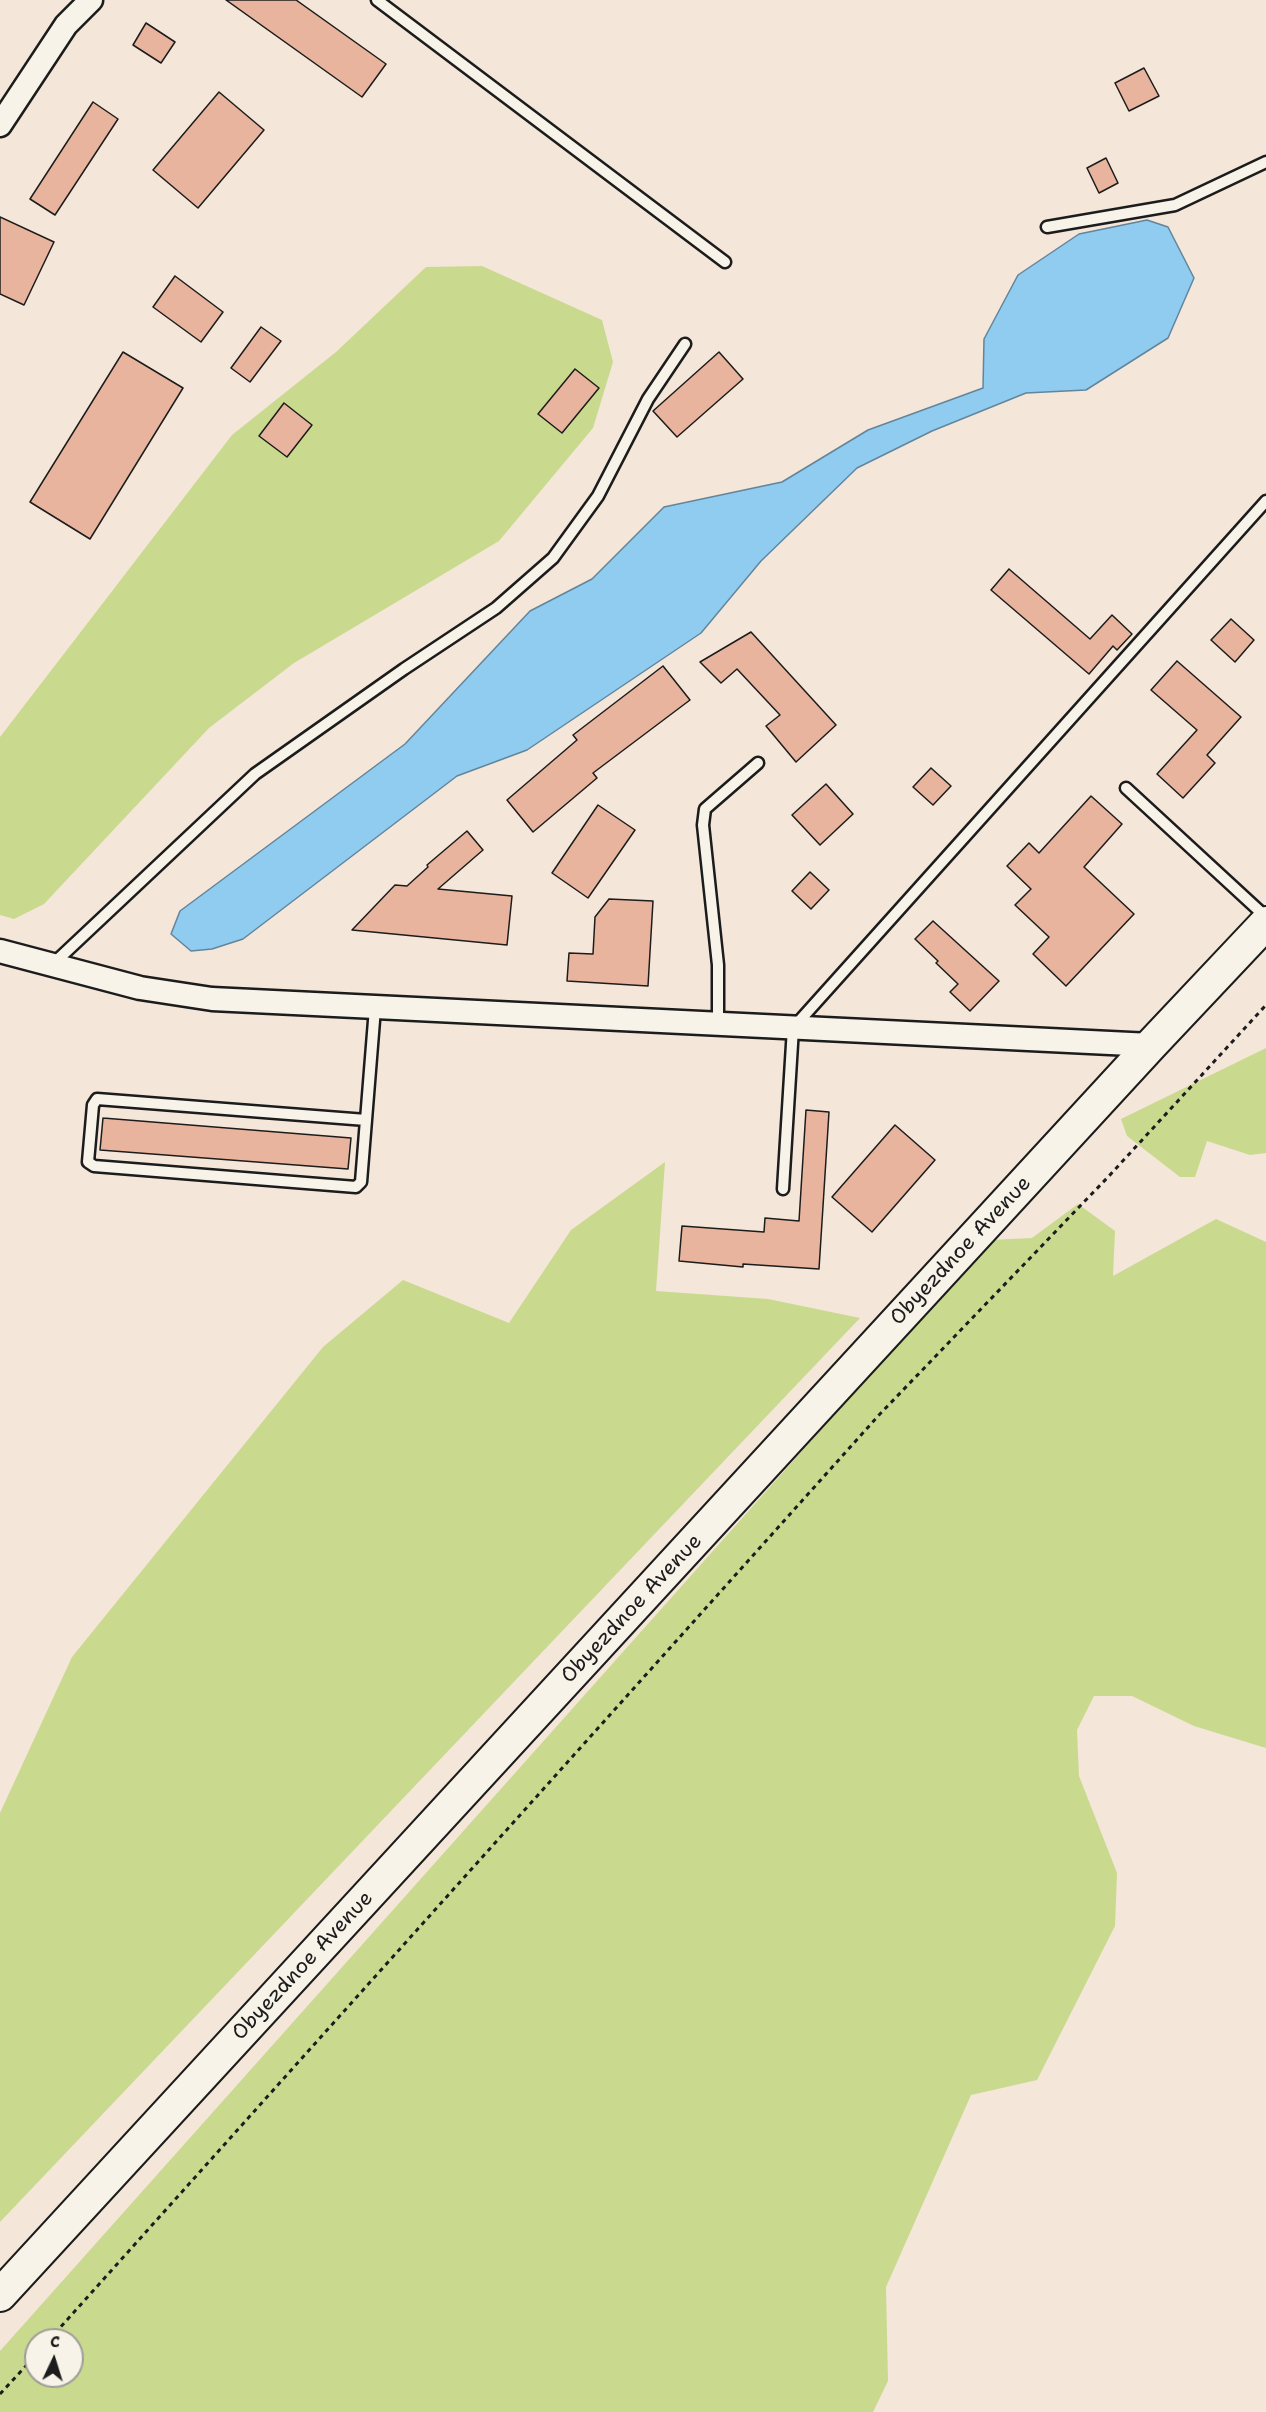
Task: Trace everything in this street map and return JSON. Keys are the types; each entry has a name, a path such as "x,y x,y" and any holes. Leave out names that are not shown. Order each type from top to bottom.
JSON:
{"main road":[{"name":"Obyezdnoe Avenue","path":"0,2295 1266,923"}],"street":[{"path":"5,111 66,25 91,0"},
{"path":"0,951 140,988 212,999 1151,1045"}],"lane":[{"path":"377,0 726,262"},
{"path":"1047,227 1175,205 1266,162"},
{"path":"52,965 255,774 395,675 496,608 553,558 598,496 648,399 686,344"},
{"path":"783,1189 793,1028 1266,501"},
{"path":"718,1025 718,965 703,825 705,809 758,764"},
{"path":"1126,788 1266,917"},
{"path":"366,1120 97,1099 93,1105 88,1162 94,1166 356,1187 361,1182 366,1120 375,1008"}],"path":[{"path":"61,2328 879,1415 1109,1176 1266,1005"},
{"path":"0,2394 24,2368"}],"green space":[{"path":"482,266 602,320 613,362 593,428 499,541 294,663 209,728 44,904 14,919 0,915 0,737 232,435 336,352 426,267"},
{"path":"1266,1048 1266,1153 1250,1155 1207,1141 1195,1177 1180,1177 1127,1136 1121,1119"},
{"path":"665,1162 656,1291 768,1299 860,1318 0,2222 0,1813 72,1657 323,1347 403,1280 509,1323 571,1230"},
{"path":"1078,1204 1115,1231 1113,1276 1216,1219 1266,1242 1266,1748 1194,1726 1132,1696 1094,1696 1077,1730 1079,1776 1117,1873 1115,1926 1037,2080 971,2095 886,2287 888,2381 873,2412 0,2412 0,2351 990,1240 1032,1238"}],"water":[{"path":"1147,220 1168,227 1194,278 1168,338 1086,390 1026,393 932,431 857,468 761,561 701,633 527,750 457,776 243,939 212,949 191,951 171,934 180,911 405,744 530,611 592,579 664,507 782,482 868,430 983,388 984,339 1018,275 1079,234"}],"building":[{"path":"226,0 296,0 386,64 362,97"},
{"path":"146,23 175,42 161,63 133,45"},
{"path":"1144,68 1159,96 1129,111 1115,83"},
{"path":"219,92 264,130 198,208 153,170"},
{"path":"93,102 118,119 55,215 30,199"},
{"path":"1106,158 1118,183 1099,193 1087,168"},
{"path":"0,217 54,242 24,305 0,294"},
{"path":"175,276 223,312 201,342 153,307"},
{"path":"261,327 281,341 250,382 231,368"},
{"path":"123,352 183,388 90,539 30,502"},
{"path":"719,352 743,379 677,437 653,411"},
{"path":"575,369 599,388 562,433 538,414"},
{"path":"284,403 312,425 287,457 259,436"},
{"path":"1009,569 1090,639 1112,615 1132,634 1117,650 1113,646 1089,674 991,590"},
{"path":"1231,619 1254,640 1235,662 1211,640"},
{"path":"751,632 836,725 796,762 766,726 780,715 737,669 721,683 700,662"},
{"path":"1177,661 1241,717 1207,755 1215,763 1183,798 1157,774 1197,730 1151,690"},
{"path":"663,666 690,700 593,773 597,778 533,832 507,800 577,740 573,735"},
{"path":"931,768 951,786 933,805 913,787"},
{"path":"826,784 853,814 820,845 792,815"},
{"path":"1091,796 1122,824 1084,867 1134,914 1066,986 1033,954 1049,937 1015,905 1031,889 1007,866 1029,843 1039,853"},
{"path":"598,805 635,830 588,898 552,873"},
{"path":"467,831 483,850 438,889 512,896 507,945 352,930 395,885 407,886 428,867 427,865"},
{"path":"810,872 829,890 811,909 792,891"},
{"path":"609,899 653,901 648,986 567,981 569,953 593,954 595,917"},
{"path":"933,921 999,981 970,1011 950,992 958,984 915,939"},
{"path":"806,1110 829,1112 819,1269 743,1264 743,1267 679,1261 682,1226 764,1232 765,1218 799,1221"},
{"path":"103,1118 351,1138 348,1169 100,1150"},
{"path":"895,1125 935,1160 872,1232 832,1197"}]}
